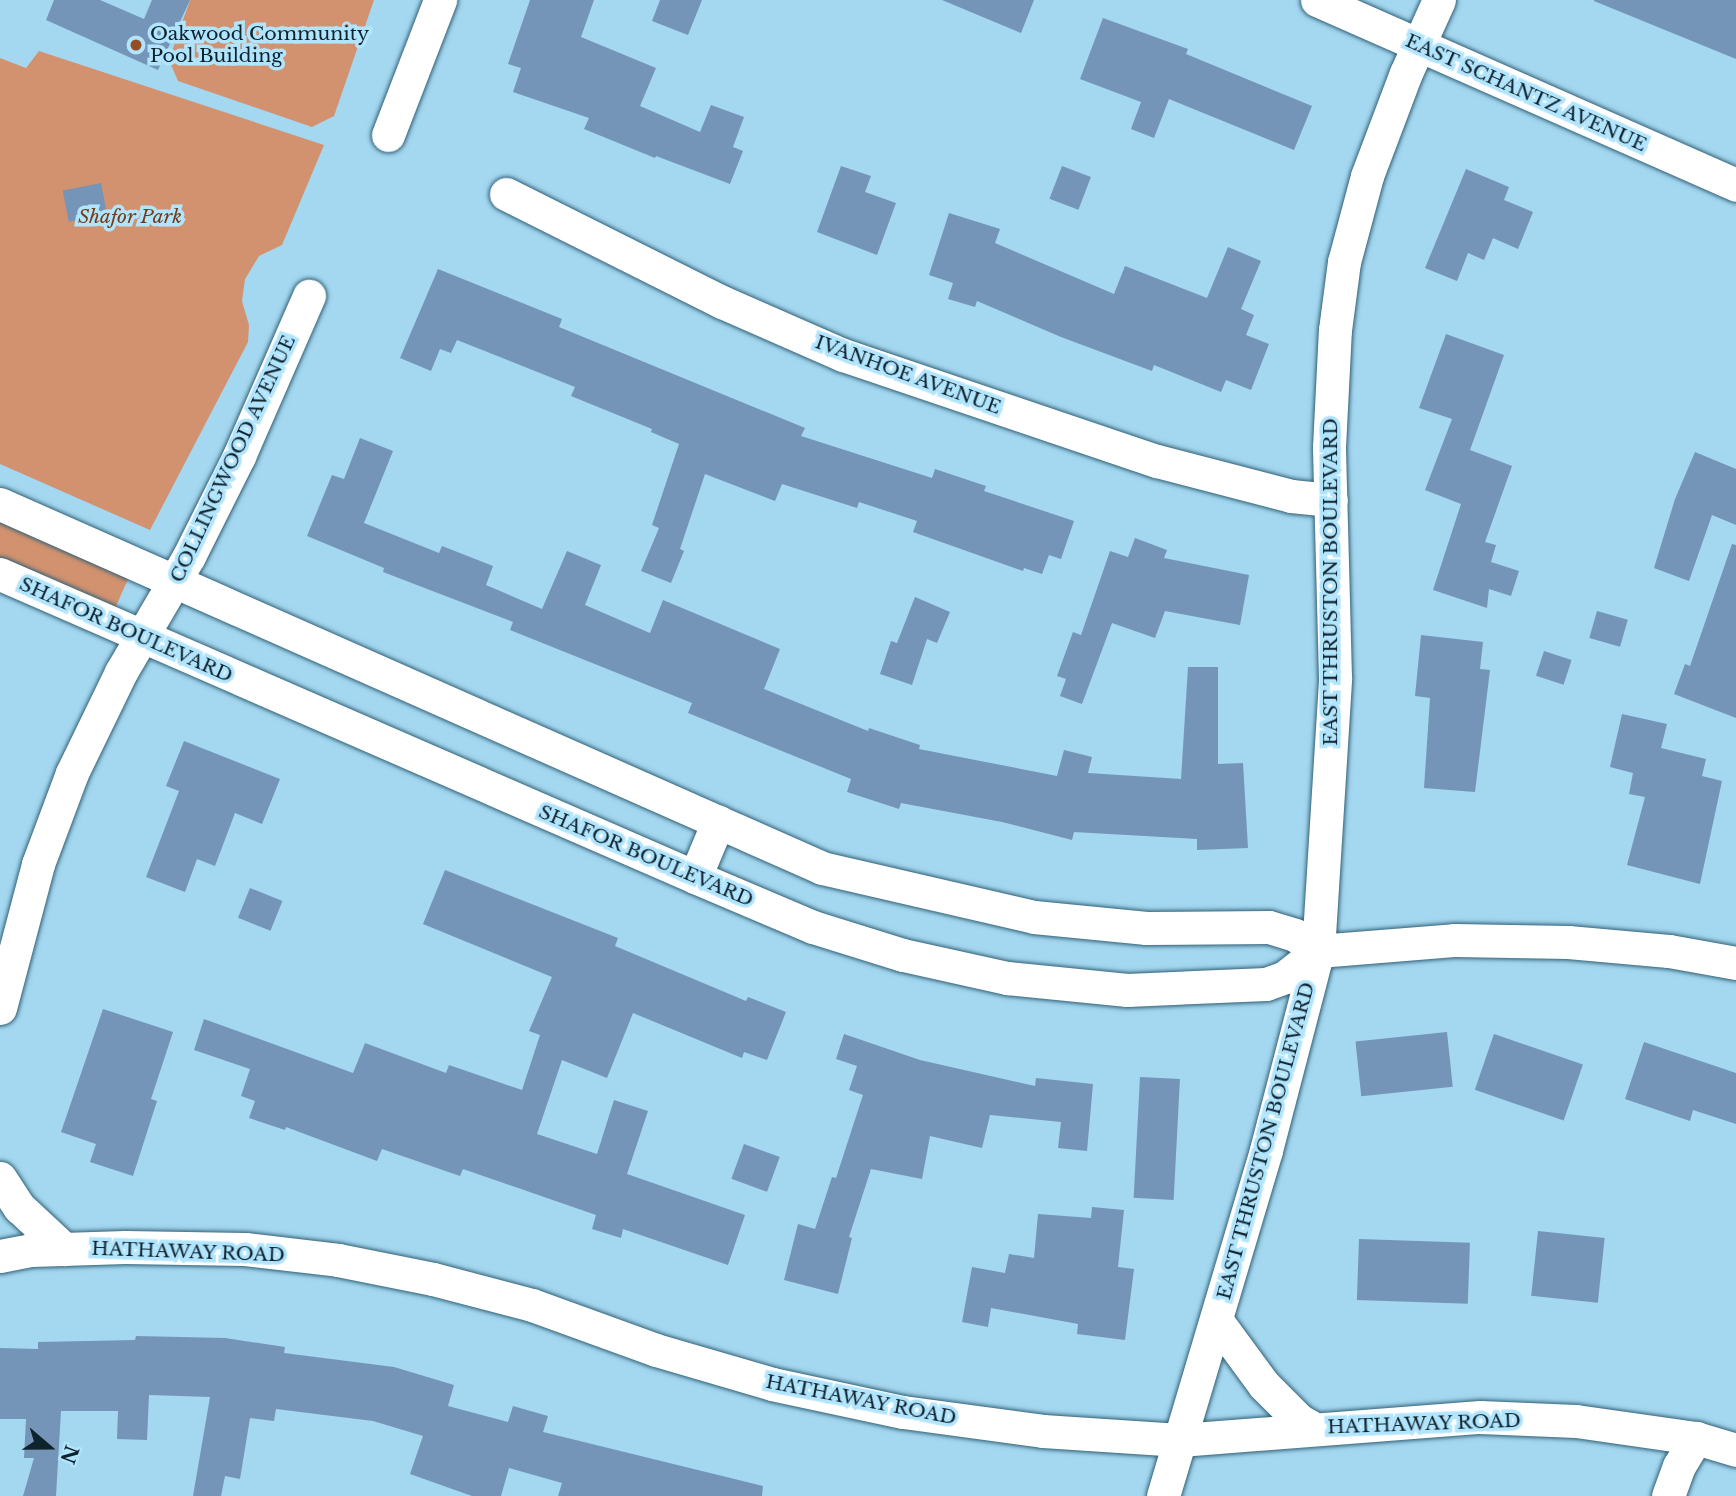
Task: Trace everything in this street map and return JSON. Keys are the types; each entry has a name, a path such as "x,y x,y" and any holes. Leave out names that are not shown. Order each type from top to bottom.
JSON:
{"street":[{"path":"388,135 440,0"},
{"name":"EAST SCHANTZ AVENUE","path":"1317,0 1736,186"},
{"name":"EAST THRUSTON BOULEVARD","path":"1163,1496 1217,1321 1318,951 1335,678 1329,447 1334,343 1344,262 1367,176 1439,0"},
{"name":"IVANHOE AVENUE","path":"506,194 698,291 843,355 1157,461 1291,496 1331,500"},
{"name":"COLLINGWOOD AVENUE","path":"0,1008 38,864 72,773 121,671 176,582 239,456 309,296"},
{"path":"0,504 822,868 933,896 1034,917 1121,925 1269,927 1295,934 1318,951 1454,940 1568,942 1669,951 1736,964"},
{"name":"SHAFOR BOULEVARD","path":"0,574 813,927 903,955 1007,978 1127,990 1266,984 1285,977 1318,951"},
{"path":"695,877 718,822"},
{"path":"0,1178 19,1207 64,1249"},
{"name":"HATHAWAY ROAD","path":"0,1256 31,1250 64,1249 244,1250 338,1260 433,1279 532,1305 656,1350 798,1390 903,1412 1043,1431 1180,1440 1480,1417 1576,1421 1696,1437 1736,1450"},
{"path":"1217,1321 1264,1385 1299,1420 1313,1428"},
{"path":"1668,1496 1679,1466 1696,1437"}],"green space":[{"path":"190,0 374,0 334,116 312,127 178,81 169,60"},
{"name":"Shafor Park","path":"39,51 324,145 282,245 259,256 245,279 242,301 249,325 248,342 150,530 0,464 0,58 26,68"},
{"path":"0,520 129,577 114,611 0,561"}],"building":[{"name":"Oakwood Community Pool Building","path":"54,0 100,0 144,19 152,0 190,0 158,70 46,20"},
{"path":"530,0 594,0 581,37 656,68 640,106 700,132 711,105 744,117 733,147 743,151 730,184 656,156 655,158 584,129 589,118 513,92 521,68 508,64"},
{"path":"660,0 702,0 688,35 652,21"},
{"path":"942,0 1034,0 1021,33"},
{"path":"1736,0 1736,59 1594,1"},
{"path":"1103,18 1188,49 1186,54 1312,106 1294,150 1169,99 1154,138 1131,129 1141,102 1080,79"},
{"path":"841,166 871,176 865,192 896,203 877,255 817,232"},
{"path":"1062,166 1091,177 1078,210 1049,199"},
{"path":"1466,169 1509,187 1504,200 1533,212 1518,249 1493,238 1484,260 1468,253 1457,281 1425,268"},
{"path":"101,183 107,214 69,222 63,190"},
{"path":"949,213 1000,229 995,243 1114,294 1125,266 1207,298 1228,247 1261,261 1241,309 1254,315 1246,335 1269,344 1251,390 1226,380 1221,392 1154,365 1152,371 1061,337 977,301 975,307 948,299 953,283 929,275"},
{"path":"438,269 562,319 559,327 805,428 801,436 932,478 935,469 986,486 984,491 1074,521 1061,559 1049,555 1042,574 1024,568 1023,571 913,532 917,521 859,502 857,508 782,484 775,501 705,474 680,549 684,551 671,583 641,571 659,528 652,525 679,444 651,432 652,429 571,396 575,387 457,340 451,353 440,349 431,371 400,358"},
{"path":"1446,334 1504,355 1470,450 1512,466 1485,542 1496,545 1491,562 1519,571 1511,596 1489,589 1487,608 1433,590 1461,504 1425,490 1452,419 1419,408"},
{"path":"360,438 393,451 364,523 439,553 442,546 493,566 486,585 542,609 567,551 601,565 585,605 650,633 663,600 780,649 764,689 868,731 869,728 920,745 919,749 1057,776 1064,750 1092,757 1088,773 1181,779 1188,667 1218,667 1218,764 1243,763 1248,848 1197,850 1197,839 1074,832 1072,840 1002,822 901,803 899,809 847,792 851,779 688,713 692,703 510,630 513,622 383,572 384,568 307,536 332,475 344,479"},
{"path":"1695,452 1736,469 1736,525 1712,515 1689,581 1654,568 1675,499"},
{"path":"1135,538 1167,550 1164,558 1249,575 1240,625 1165,611 1155,638 1112,623 1082,704 1060,696 1066,679 1057,676 1073,632 1081,635 1110,551 1128,557"},
{"path":"1732,544 1736,545 1736,718 1674,694 1685,664 1690,666"},
{"path":"915,597 950,612 937,643 927,639 912,685 880,674 891,641 897,643"},
{"path":"1597,611 1628,620 1620,647 1589,638"},
{"path":"1421,635 1483,642 1480,669 1490,670 1475,792 1424,788 1430,698 1415,696"},
{"path":"1544,651 1572,660 1564,685 1536,676"},
{"path":"1622,714 1667,724 1661,748 1706,759 1702,776 1722,781 1700,884 1627,865 1645,797 1629,794 1633,773 1610,767"},
{"path":"184,741 280,779 262,824 235,813 215,866 197,859 185,892 146,877 179,791 166,786"},
{"path":"445,870 618,938 615,946 746,1001 748,997 786,1012 767,1060 744,1052 742,1058 633,1013 607,1078 562,1060 537,1134 597,1154 614,1100 648,1111 627,1174 745,1215 728,1265 623,1229 621,1238 592,1229 596,1215 463,1169 460,1176 382,1149 377,1161 286,1127 285,1130 249,1118 255,1101 241,1096 250,1069 194,1050 204,1019 353,1073 365,1043 446,1073 449,1065 522,1090 540,1035 529,1031 552,977 423,924"},
{"path":"250,888 282,901 270,931 238,918"},
{"path":"103,1009 173,1032 151,1099 157,1101 133,1176 90,1162 96,1144 61,1132"},
{"path":"1447,1032 1453,1087 1361,1096 1356,1042"},
{"path":"844,1034 920,1060 1035,1086 1036,1078 1093,1084 1087,1151 1058,1148 1061,1122 990,1115 982,1148 930,1136 922,1179 871,1169 849,1237 852,1238 838,1294 784,1280 798,1224 815,1229 832,1177 836,1178 863,1095 849,1090 857,1066 836,1059"},
{"path":"1494,1034 1583,1065 1564,1120 1475,1090"},
{"path":"1644,1042 1736,1073 1736,1124 1693,1110 1690,1121 1625,1099"},
{"path":"1140,1077 1180,1079 1174,1200 1134,1198"},
{"path":"744,1144 780,1157 767,1192 731,1179"},
{"path":"1092,1207 1124,1210 1118,1267 1134,1269 1125,1340 1077,1334 1078,1324 991,1308 988,1327 962,1322 972,1267 1005,1273 1009,1254 1034,1258 1038,1214 1091,1218"},
{"path":"1538,1231 1605,1238 1598,1303 1531,1296"},
{"path":"1359,1239 1470,1243 1468,1304 1357,1300"},
{"path":"136,1336 225,1338 285,1347 284,1353 394,1367 454,1385 448,1406 508,1422 513,1406 548,1416 543,1432 763,1486 762,1496 558,1496 562,1483 509,1468 501,1496 472,1496 410,1474 423,1436 373,1421 276,1409 274,1421 250,1418 240,1479 225,1476 221,1496 193,1496 210,1397 149,1395 147,1440 117,1439 118,1411 61,1411 56,1496 23,1496 34,1458 24,1458 26,1419 0,1419 0,1348 38,1349 38,1342 135,1340"}],"place":[{"name":"Oakwood Community Pool Building","path":"136,45"}]}
